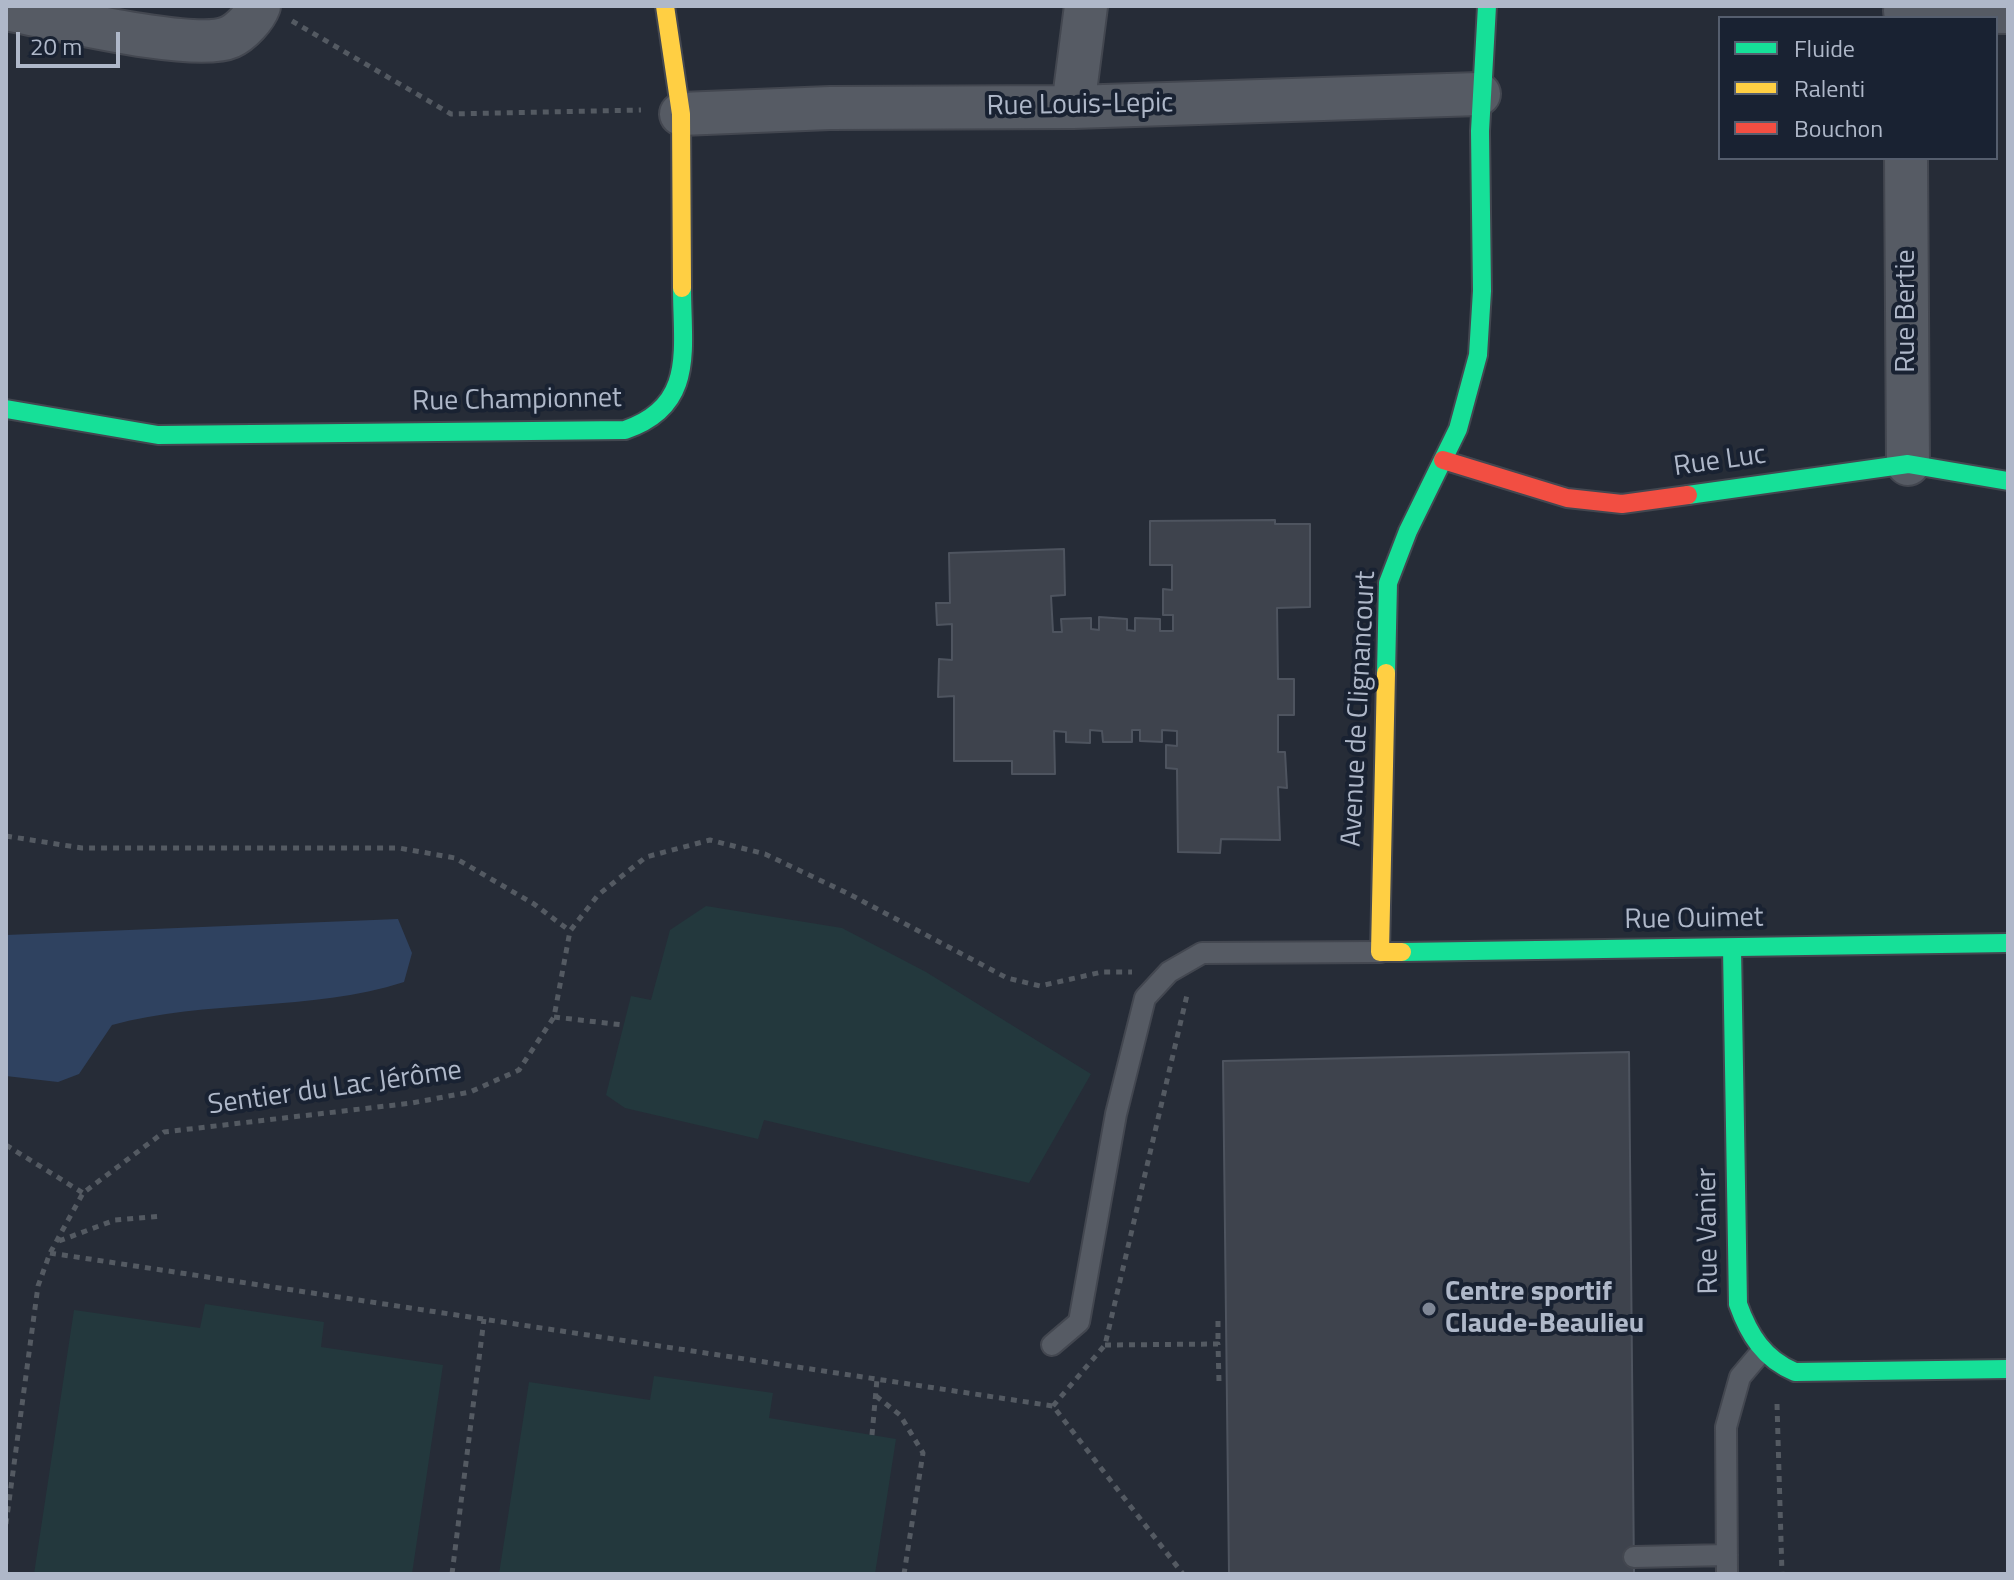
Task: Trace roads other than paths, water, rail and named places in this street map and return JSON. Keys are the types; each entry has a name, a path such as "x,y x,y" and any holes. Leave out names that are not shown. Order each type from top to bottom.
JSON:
{"street":[{"name":"Rue Championnet","path":"6,409 158,435 625,430 650,422 670,401 682,378 666,112 665,6"},
{"path":"1073,107 1086,6"},
{"name":"Avenue de Clignancourt","path":"1380,952 1388,583 1399,546 1443,460 1474,380 1482,332 1479,94 1487,6"},
{"path":"6,9 195,42 230,37 256,15 272,11"},
{"path":"1905,12 2008,12"},
{"name":"Rue Louis-Lepic","path":"666,112 1073,107 1479,94"},
{"name":"Rue Bertie","path":"1906,160 1908,464"},
{"name":"Rue Luc","path":"1443,460 1567,498 1622,504 1908,464 2008,481"},
{"name":"Rue Ouimet","path":"1380,952 2008,943"},
{"name":"Rue Vanier","path":"1732,948 1738,1304 1747,1331 1762,1351 1781,1367 1795,1372 2008,1369"}],"lane":[{"path":"1052,1345 1079,1322 1116,1114 1145,998 1169,972 1202,953 1380,952"},
{"path":"1634,1557 1727,1564 1726,1427 1740,1377 1762,1351"}],"water":[{"path":"398,919 412,953 404,982 332,998 184,1012 112,1025 79,1074 58,1082 6,1076 6,935"}],"place":[{"name":"Centre sportif Claude-Beaulieu","path":"1429,1309"}]}
